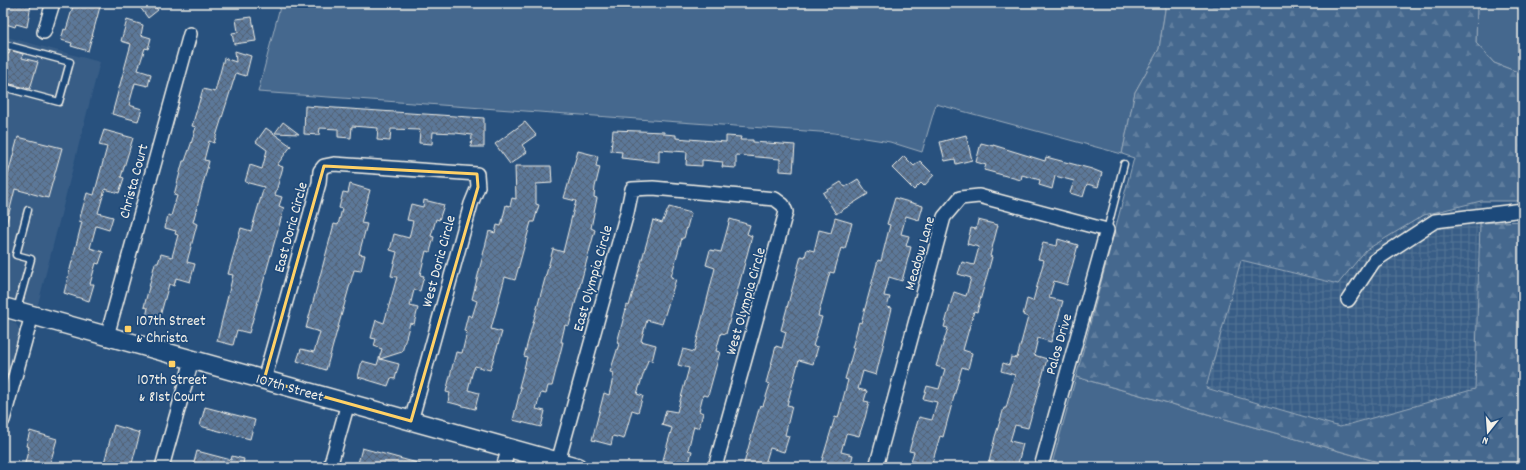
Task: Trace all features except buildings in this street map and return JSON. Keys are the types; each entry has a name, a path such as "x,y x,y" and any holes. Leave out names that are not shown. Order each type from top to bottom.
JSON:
{"street":[{"path":"44,32 52,3"},
{"name":"Christa Court","path":"107,336 190,34"},
{"name":"East Doric Circle","path":"264,380 319,183 320,171 324,166 334,164 410,169"},
{"name":"West Doric Circle","path":"410,169 477,174 478,186 471,204 411,421"},
{"name":"East Olympia Circle","path":"558,462 627,213 632,189 653,188 721,193"},
{"name":"West Olympia Circle","path":"715,467 786,212 783,205 775,199 721,193"},
{"name":"Meadow Lane","path":"876,467 944,217 960,198 979,196 1107,230"},
{"path":"1348,300 1374,261 1435,221 1523,210"},
{"name":"Palos Drive","path":"1041,467 1107,230"},
{"path":"3,420 17,311"},
{"name":"107th Street","path":"17,311 577,467"},
{"path":"162,467 192,360"},
{"path":"330,467 348,403"},
{"path":"503,467 509,448"}],"lane":[{"path":"3,44 70,62 59,102 3,87"},
{"path":"1107,230 1124,164"},
{"path":"17,311 31,259 16,255 28,210"}],"highlighted area":[{"path":"324,166 477,174 478,187 411,421 264,380"}],"shaded area":[{"path":"3,36 100,62 37,308 3,298"},
{"path":"1481,201 1475,389 1340,427 1206,388 1241,260 1338,284 1366,250 1424,215"},
{"path":"3,317 15,323 21,331 21,340 8,384 3,382"}],"green space":[{"path":"281,3 1166,3 1159,49 1135,92 1122,154 936,104 922,152 890,142 834,133 258,92"},
{"path":"1166,3 1477,3 1476,43 1494,63 1523,74 1523,201 1481,201 1424,215 1366,250 1338,284 1241,260 1206,388 1340,427 1475,389 1480,223 1523,221 1523,460 1501,467 1396,467 1076,377 1134,158 1122,154 1135,92 1159,49"},
{"path":"1477,3 1523,3 1523,74 1494,63 1476,43"},
{"path":"1076,377 1396,467 1051,467"}],"place":[{"name":"107th Street & Christa","path":"128,329"},
{"name":"107th Street & 81st Court","path":"172,364"}]}
